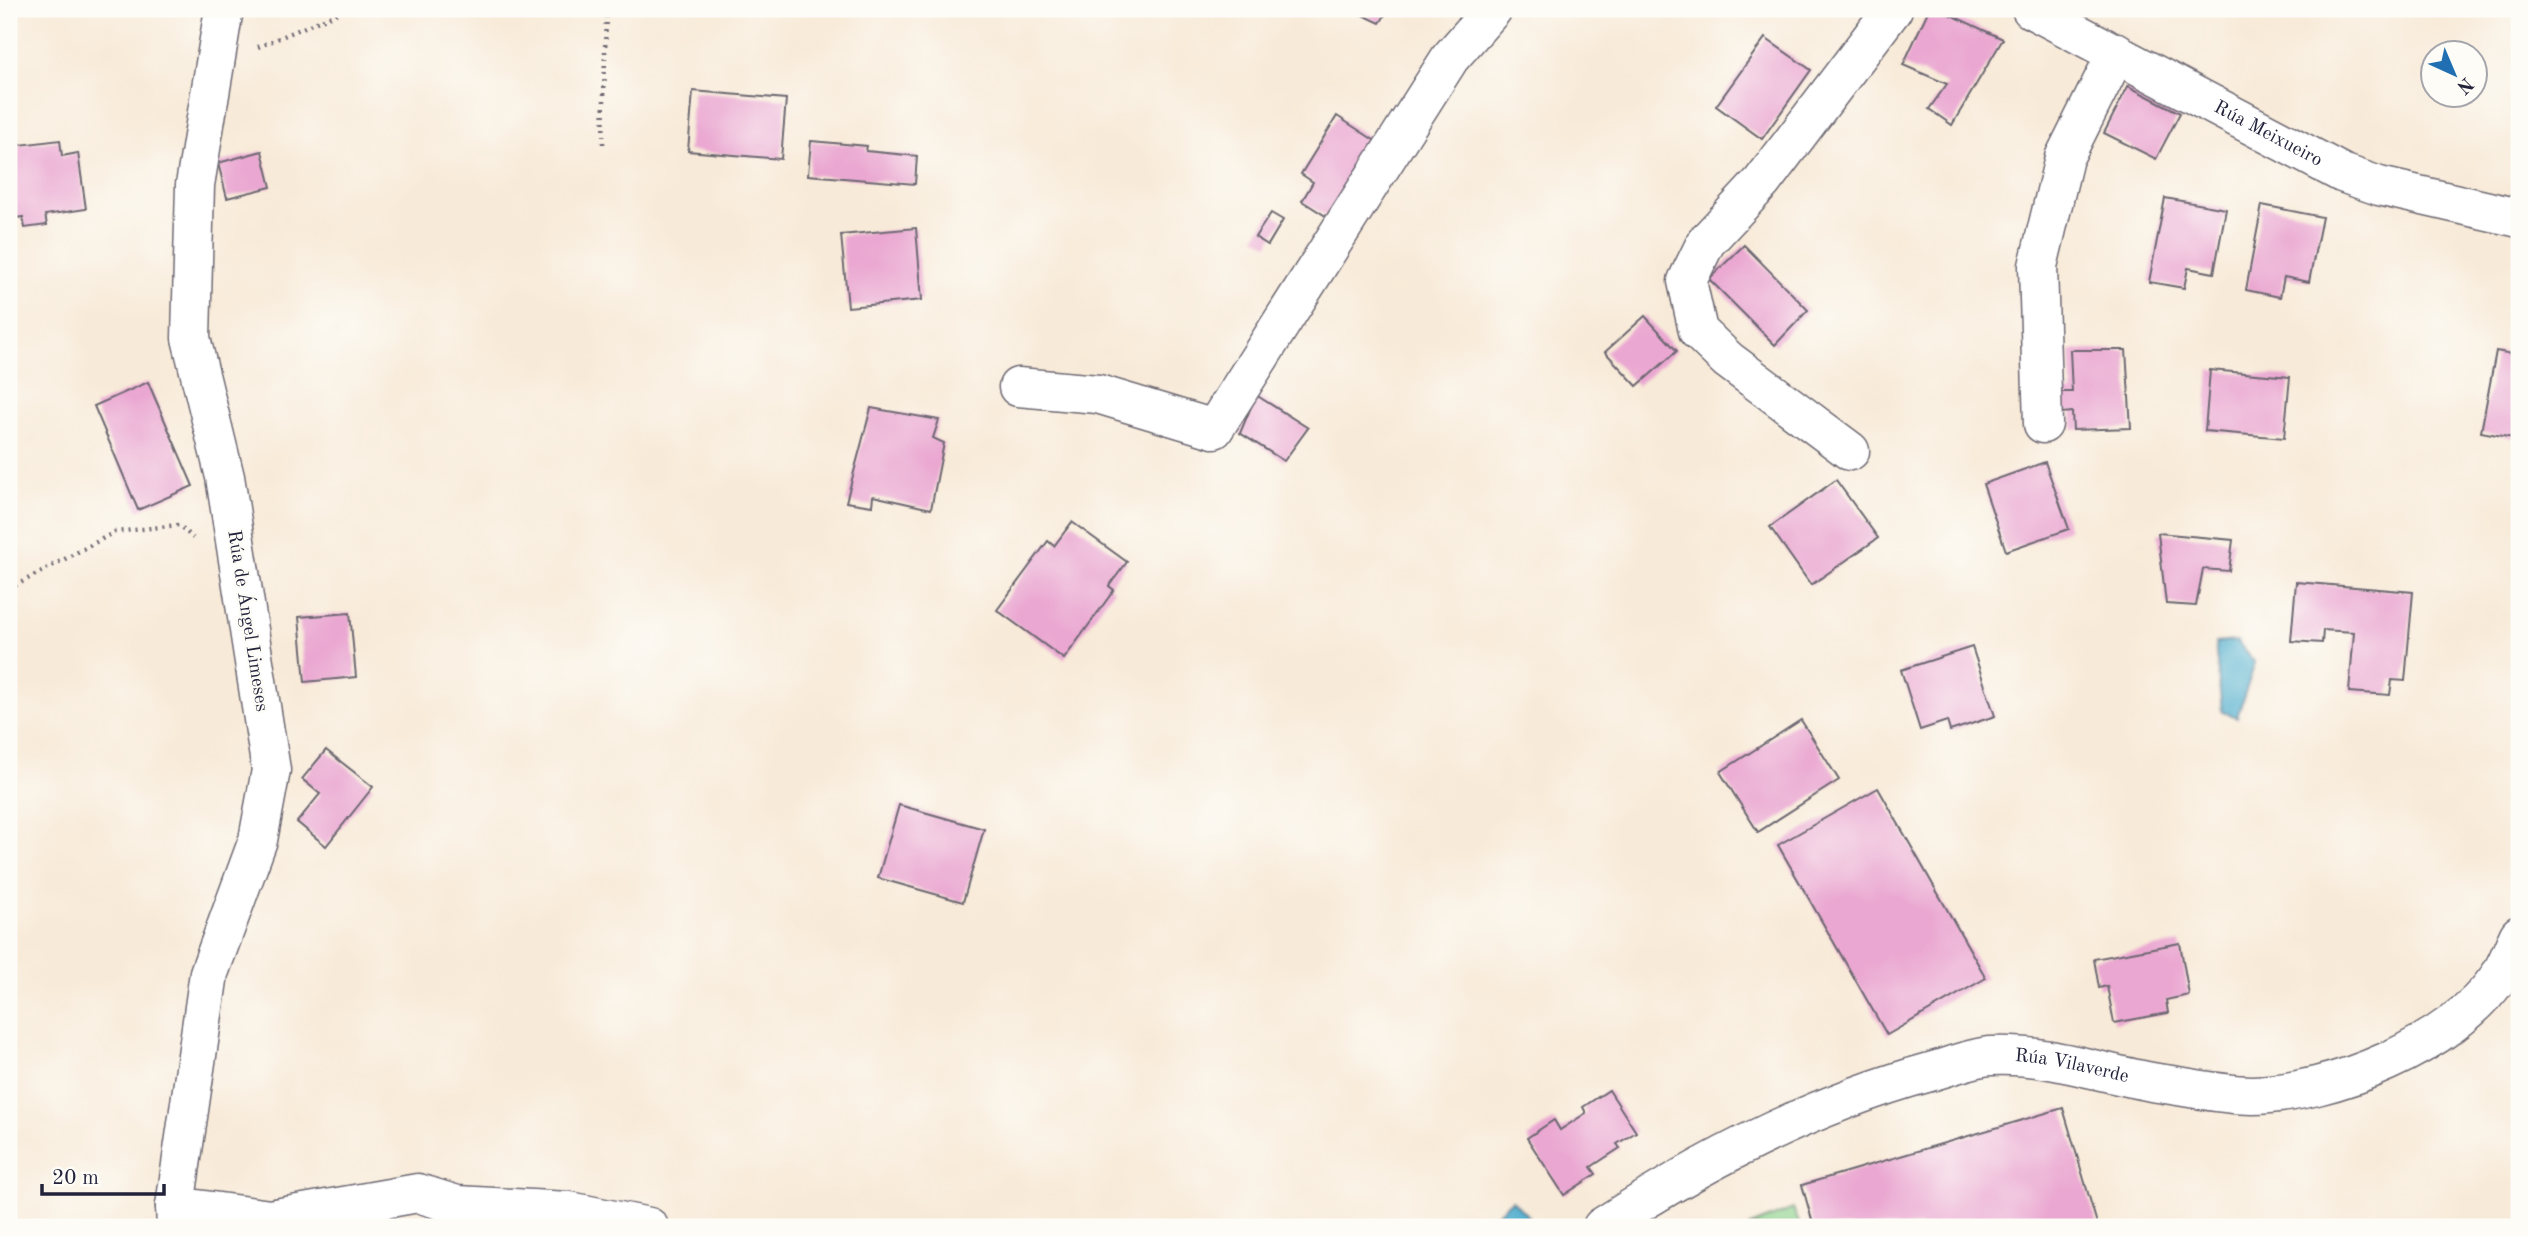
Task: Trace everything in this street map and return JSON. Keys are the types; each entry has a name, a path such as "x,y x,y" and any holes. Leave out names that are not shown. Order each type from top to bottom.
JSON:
{"street":[{"name":"Rúa de Ángel Limeses","path":"175,1217 209,973 258,840 271,770 225,477 191,338 195,185 224,9"},
{"path":"1018,387 1098,394 1214,429 1450,58 1493,9"},
{"path":"1850,451 1728,360 1698,331 1687,281 1706,242 1762,183 1893,9"},
{"name":"Rúa Meixueiro","path":"2031,9 2342,173 2379,186 2519,218"},
{"path":"2043,424 2038,266 2064,158 2117,52"},
{"name":"Rúa Vilaverde","path":"1602,1227 1758,1138 1879,1086 1990,1056 2065,1060 2155,1082 2252,1095 2314,1087 2378,1066 2423,1042 2469,1009 2498,978 2519,935"},
{"path":"175,1217 270,1219 418,1193 457,1205 569,1211 649,1227"}],"path":[{"path":"219,51 244,52 347,9"},
{"path":"603,145 606,9"},
{"path":"9,589 115,532 179,525 197,542"}],"green space":[{"path":"1793,1209 1801,1227 1748,1227"}],"water":[{"path":"2237,641 2255,663 2237,717 2222,712 2215,643"},
{"path":"1512,1200 1529,1217 1519,1227 1482,1227"}],"building":[{"path":"1350,9 1389,9 1380,23"},
{"path":"1929,9 1938,9 2003,39 1952,125 1929,109 1947,84 1903,65"},
{"path":"1765,38 1811,70 1762,139 1716,106"},
{"path":"2128,86 2180,113 2156,159 2104,133"},
{"path":"693,91 786,99 781,159 688,151"},
{"path":"1337,116 1377,142 1329,218 1302,201 1313,182 1301,174"},
{"path":"60,140 62,156 78,153 86,209 45,215 47,225 25,228 23,217 9,219 9,164 14,163 11,146"},
{"path":"811,141 867,146 866,151 917,156 915,184 808,175"},
{"path":"262,151 271,187 227,198 218,163"},
{"path":"2165,198 2226,209 2214,273 2188,268 2184,288 2149,282"},
{"path":"2262,205 2322,217 2309,282 2284,277 2280,297 2246,290"},
{"path":"1271,213 1283,220 1268,245 1255,237"},
{"path":"916,228 922,300 848,307 841,235"},
{"path":"1744,245 1808,310 1775,345 1709,279"},
{"path":"1645,316 1677,351 1637,386 1605,352"},
{"path":"2070,350 2126,350 2131,428 2073,430 2072,412 2062,413 2059,392 2072,392"},
{"path":"2496,351 2519,355 2519,439 2481,432"},
{"path":"2210,370 2290,377 2284,438 2205,431"},
{"path":"148,382 193,486 138,510 94,406"},
{"path":"1256,395 1308,428 1284,461 1240,433"},
{"path":"871,408 939,420 933,438 944,443 931,509 873,496 872,506 846,502"},
{"path":"2045,462 2069,529 2006,551 1983,484"},
{"path":"1836,480 1878,538 1811,585 1770,527"},
{"path":"1072,522 1127,562 1109,586 1114,590 1064,659 997,610 1048,541 1054,546"},
{"path":"2158,533 2233,540 2229,571 2203,569 2196,606 2166,604"},
{"path":"2296,582 2413,592 2405,681 2392,680 2390,695 2349,692 2354,632 2323,630 2322,643 2291,641"},
{"path":"350,613 356,677 305,682 299,617"},
{"path":"1972,647 1995,716 1950,731 1947,721 1920,730 1901,670"},
{"path":"1801,720 1839,780 1758,832 1720,772"},
{"path":"326,750 373,787 326,846 297,822 320,794 302,779"},
{"path":"1878,788 1986,978 1887,1035 1778,845"},
{"path":"899,805 984,829 963,902 878,878"},
{"path":"2180,943 2189,995 2166,1000 2168,1013 2114,1023 2107,986 2099,988 2094,959"},
{"path":"1609,1090 1636,1132 1617,1144 1620,1148 1591,1167 1596,1174 1564,1195 1527,1138 1554,1120 1560,1130 1586,1113 1583,1107"},
{"path":"2063,1108 2098,1227 1814,1227 1802,1185"}]}
